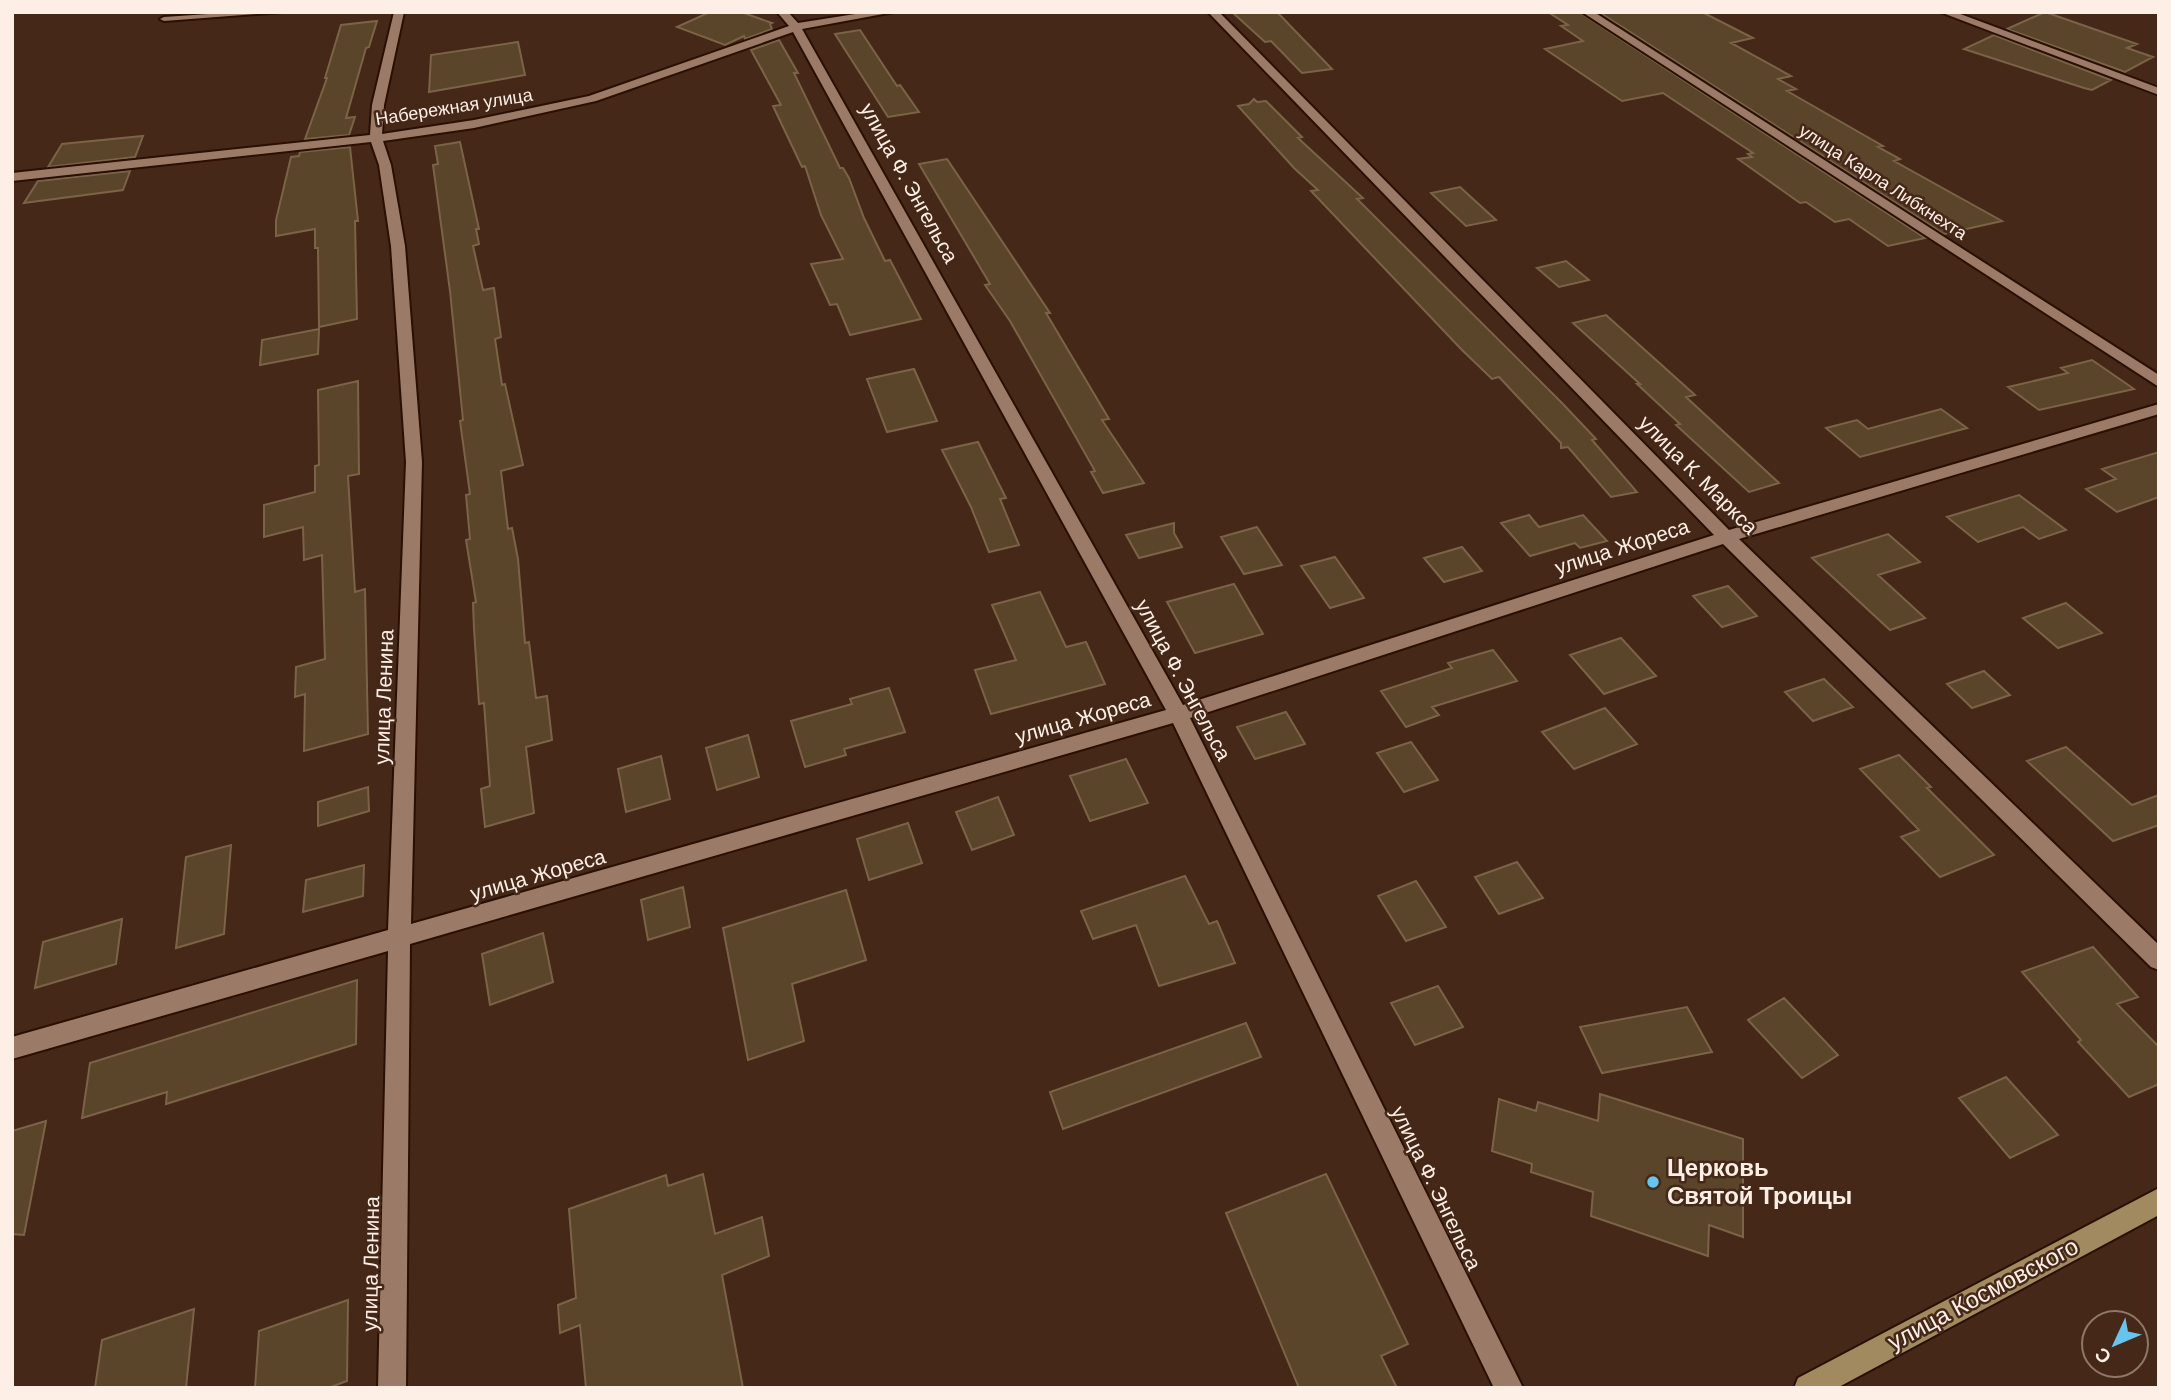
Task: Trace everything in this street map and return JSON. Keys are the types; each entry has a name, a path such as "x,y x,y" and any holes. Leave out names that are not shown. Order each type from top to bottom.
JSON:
{"main road":[{"name":"улица Космовского","path":"1808,1388 2159,1201"}],"street":[{"name":"улица Ленина","path":"392,1388 399,939 414,462 398,246 385,165 376,138 378,105 399,12"},
{"name":"улица Ф. Энгельса","path":"782,12 796,27 1178,714 1509,1388"},
{"name":"Набережная улица","path":"12,177 376,138 474,124 592,99 796,27 889,12"},
{"name":"улица К. Маркса","path":"1213,12 1726,537 2159,960"},
{"name":"улица Карла Либкнехта","path":"1587,12 2159,382"},
{"path":"1945,12 2159,92"},
{"name":"улица Жореса","path":"12,1048 1178,714 1726,537 2159,409"}],"lane":[{"path":"164,19 279,12"}],"building":[{"path":"710,12 741,12 772,23 772,29 745,39 744,36 725,45 677,27"},
{"path":"1232,12 1277,12 1332,69 1302,73 1271,41 1265,42"},
{"path":"1548,12 1579,12 1925,238 1888,246 1849,219 1835,222 1806,202 1800,203 1738,159 1752,157 1748,154 1753,153 1663,93 1622,101 1545,49 1583,41 1561,26 1568,25"},
{"path":"1599,12 1702,12 1753,38 1731,43 1791,76 1778,79 1796,89 1787,91 1883,146 1878,147 1900,159 1894,161 2002,221 1944,234"},
{"path":"2045,12 2137,44 2127,48 2153,57 2125,72 2007,29"},
{"path":"377,21 369,47 366,48 346,118 355,117 349,135 305,139 327,78 341,25"},
{"path":"860,30 897,86 900,85 919,112 888,117 835,34"},
{"path":"1994,35 2111,80 2092,90 1964,49"},
{"path":"779,40 798,73 794,73 840,168 843,168 849,178 864,218 885,261 890,260 921,319 850,335 837,304 830,305 811,264 843,259 821,215 805,166 802,167 773,106 781,105 751,50"},
{"path":"518,42 525,75 429,92 431,55"},
{"path":"1254,99 1257,102 1266,101 1302,137 1298,138 1363,198 1357,199 1596,439 1592,440 1637,492 1611,497 1568,447 1561,448 1561,443 1499,377 1492,379 1461,349 1311,191 1318,190 1294,168 1238,106 1249,104"},
{"path":"143,136 135,157 48,167 62,144"},
{"path":"460,142 479,229 476,229 479,244 473,246 483,290 494,288 501,337 495,339 502,385 505,384 523,465 501,471 508,529 512,528 518,559 525,643 529,642 536,698 547,696 552,740 526,747 534,813 485,827 481,789 490,786 484,703 479,704 473,603 476,602 466,540 470,539 466,495 470,494 460,421 463,420 450,291 433,165 438,164 435,146"},
{"path":"350,147 358,221 355,221 357,319 319,327 318,248 315,248 315,229 276,236 276,220 291,157 299,156 300,152"},
{"path":"947,159 1050,313 1046,313 1109,419 1102,420 1144,483 1103,493 1091,472 1095,471 1010,321 985,285 990,284 919,164"},
{"path":"130,171 123,190 24,203 38,181"},
{"path":"1460,187 1496,220 1466,226 1431,193"},
{"path":"1566,261 1589,280 1559,287 1537,268"},
{"path":"1606,315 1695,395 1686,397 1779,483 1749,492 1676,425 1680,424 1637,384 1640,384 1573,323"},
{"path":"319,329 318,354 260,365 262,340"},
{"path":"2092,360 2134,389 2039,410 2008,387 2068,373 2061,368"},
{"path":"914,369 937,421 887,432 867,379"},
{"path":"358,381 359,474 348,476 355,592 365,589 368,734 304,751 305,694 295,697 296,667 325,659 322,555 304,560 303,527 264,537 264,505 315,492 315,466 319,465 318,390"},
{"path":"1941,409 1967,428 1860,457 1826,428 1857,420 1868,429"},
{"path":"978,442 1006,498 1000,499 1019,545 989,552 971,507 942,450"},
{"path":"2159,452 2159,497 2117,512 2086,489 2116,479 2102,469"},
{"path":"2019,495 2066,530 2039,539 2023,527 1978,542 1947,517"},
{"path":"1529,515 1539,527 1583,515 1607,541 1580,548 1575,543 1530,556 1501,523"},
{"path":"1174,523 1174,533 1182,547 1139,558 1126,535"},
{"path":"1257,527 1282,565 1244,574 1221,537"},
{"path":"1888,534 1920,562 1878,575 1925,618 1890,630 1812,558"},
{"path":"1462,547 1482,571 1444,582 1424,558"},
{"path":"1335,557 1364,598 1330,608 1301,566"},
{"path":"1234,584 1263,634 1195,653 1167,602"},
{"path":"1728,586 1757,616 1722,627 1693,596"},
{"path":"1040,592 1066,647 1086,642 1105,684 991,714 975,670 1016,660 992,605"},
{"path":"2066,603 2102,633 2058,648 2023,618"},
{"path":"1621,638 1656,676 1604,694 1570,655"},
{"path":"1493,650 1517,681 1432,707 1439,715 1406,727 1381,691 1452,668 1448,663"},
{"path":"1984,671 2010,695 1972,708 1947,684"},
{"path":"1824,679 1853,707 1813,721 1785,692"},
{"path":"889,688 905,732 844,749 846,755 805,767 791,721 852,704 850,699"},
{"path":"1605,708 1637,744 1574,769 1542,732"},
{"path":"1286,712 1305,744 1255,759 1237,727"},
{"path":"748,735 759,777 717,790 706,748"},
{"path":"1411,742 1438,780 1404,792 1377,753"},
{"path":"2066,747 2132,805 2159,795 2159,825 2113,841 2027,761"},
{"path":"1899,755 1931,787 1927,788 1994,855 1940,877 1901,837 1919,830 1860,769"},
{"path":"661,756 670,799 626,812 618,769"},
{"path":"1126,759 1148,803 1090,821 1070,776"},
{"path":"368,787 369,811 318,826 318,802"},
{"path":"998,797 1014,835 972,850 956,812"},
{"path":"908,823 922,863 869,880 857,839"},
{"path":"231,845 224,934 176,948 186,857"},
{"path":"1517,862 1543,898 1499,914 1475,877"},
{"path":"364,865 363,896 303,912 306,880"},
{"path":"1185,876 1209,924 1217,921 1235,963 1159,986 1136,925 1093,939 1081,911"},
{"path":"1416,881 1446,927 1406,941 1378,896"},
{"path":"683,887 690,927 648,940 641,900"},
{"path":"846,890 866,960 792,984 804,1041 748,1060 723,928"},
{"path":"122,919 116,964 35,988 43,942"},
{"path":"543,933 553,982 490,1005 482,954"},
{"path":"2093,947 2138,997 2117,1004 2159,1047 2159,1084 2129,1097 2078,1042 2081,1040 2022,972"},
{"path":"357,980 356,1044 166,1104 167,1092 82,1118 90,1063"},
{"path":"1438,986 1463,1027 1415,1045 1391,1003"},
{"path":"1784,998 1838,1055 1802,1078 1748,1020"},
{"path":"1687,1007 1712,1052 1602,1073 1580,1027"},
{"path":"1246,1023 1261,1057 1063,1129 1050,1092"},
{"path":"2006,1077 2058,1135 2010,1158 1959,1098"},
{"name":"Церковь Святой Троицы","path":"1600,1094 1743,1139 1743,1237 1709,1225 1708,1256 1591,1216 1593,1192 1531,1172 1532,1164 1492,1151 1499,1099 1536,1111 1538,1102 1598,1121"},
{"path":"46,1121 24,1235 12,1234 12,1131"},
{"path":"703,1174 715,1234 762,1217 769,1256 722,1275 743,1388 586,1388 580,1325 560,1333 558,1305 576,1298 569,1209 666,1175 668,1186"},
{"path":"1326,1174 1408,1344 1381,1356 1397,1388 1299,1388 1226,1213"},
{"path":"348,1300 347,1381 328,1388 255,1388 259,1331"},
{"path":"194,1309 186,1388 95,1388 102,1340"}],"place":[{"name":"Церковь Святой Троицы","path":"1653,1182"}]}
